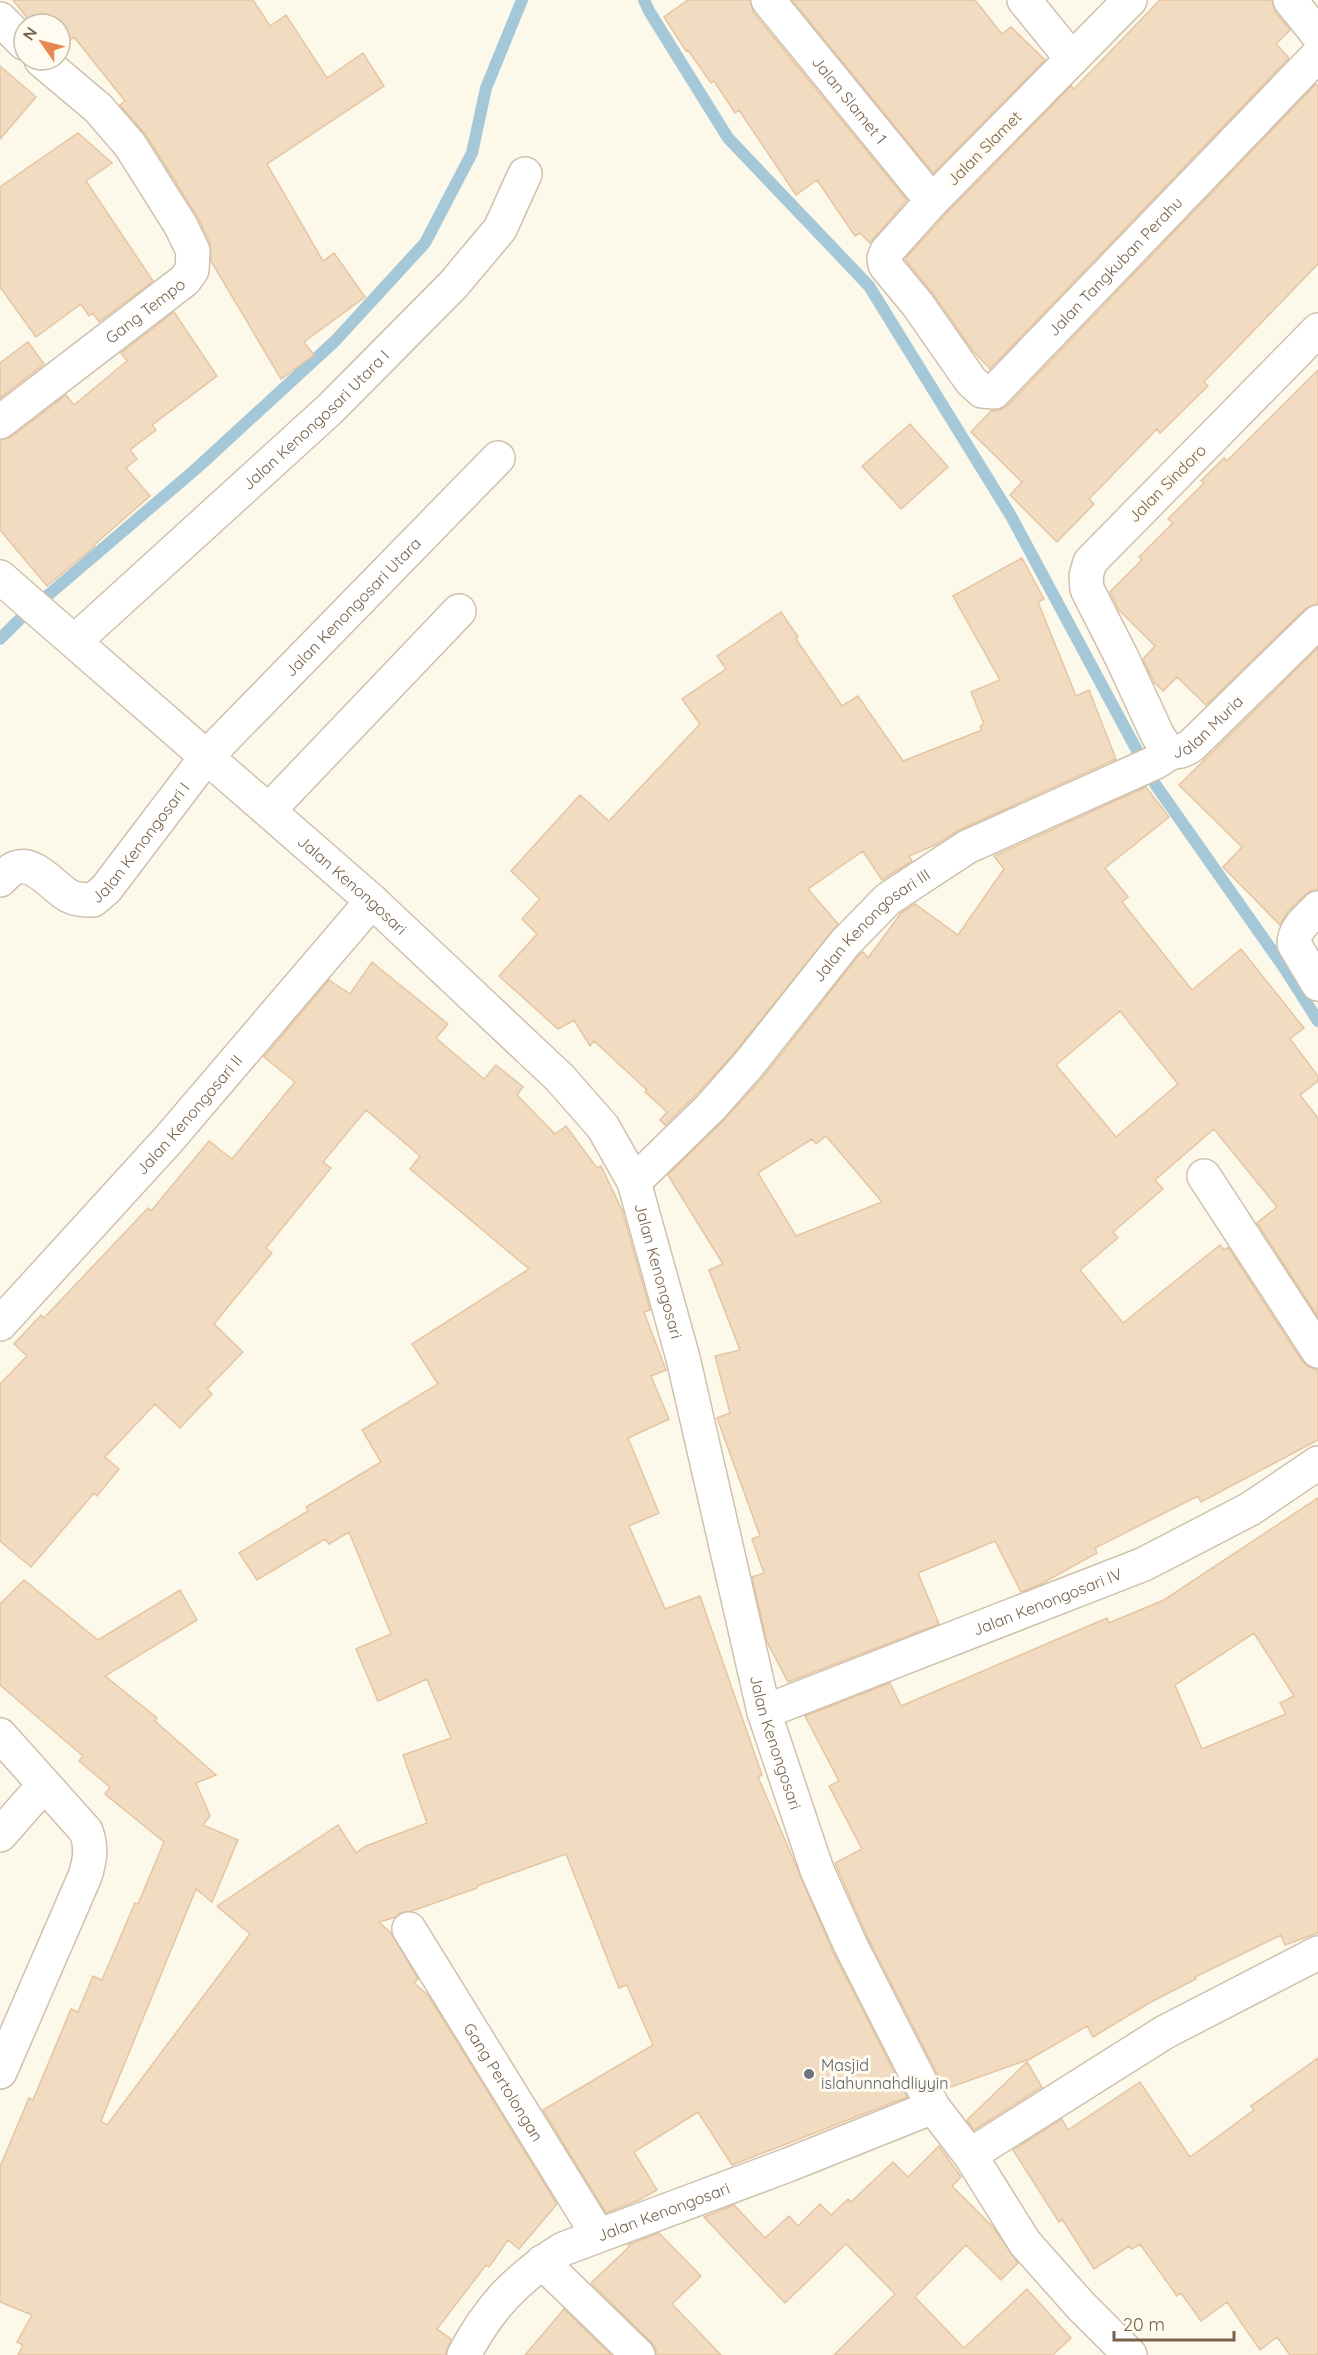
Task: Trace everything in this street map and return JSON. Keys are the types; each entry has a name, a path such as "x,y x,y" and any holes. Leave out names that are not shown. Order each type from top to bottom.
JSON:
{"street":[{"name":"Jalan Slamet 1","path":"768,0 932,201"},
{"path":"1024,0 1072,59"},
{"name":"Jalan Slamet","path":"918,305 885,265 884,258 887,251 932,201 1130,0"},
{"path":"1290,0 1318,35"},
{"path":"0,19 12,31"},
{"name":"Jalan Tangkuban Perahu","path":"918,305 971,381 982,391 994,392 1318,55"},
{"name":"Gang Tempo","path":"0,422 185,280 192,270 193,251 181,226 130,145 98,108 55,72"},
{"name":"Jalan Kenongosari Utara I","path":"72,638 330,409 453,285 500,229 525,174"},
{"name":"Jalan Sindoro","path":"1122,658 1087,589 1086,576 1090,562 1318,330"},
{"name":"Jalan Kenongosari Utara","path":"207,756 498,458"},
{"name":"Jalan Kenongosari","path":"7,583 372,901 580,1099 603,1127 634,1182 683,1358 764,1712 818,1870 850,1944 933,2106 970,2155 1025,2243 1081,2306 1130,2355"},
{"path":"269,810 459,611"},
{"name":"Jalan Muria","path":"1152,762 1182,752 1192,745 1318,622"},
{"name":"Jalan Muria","path":"1122,658 1162,743 1152,762"},
{"name":"Jalan Kenongosari I","path":"0,880 15,868 23,866 34,870 69,896 81,900 93,900 106,890 207,756"},
{"name":"Jalan Kenongosari III","path":"634,1182 711,1107 749,1064 845,943 888,899 967,847 1152,762"},
{"name":"Jalan Kenongosari II","path":"0,1324 168,1140 372,901"},
{"path":"1318,908 1297,930 1294,937 1294,944 1318,984"},
{"path":"1204,1176 1318,1351"},
{"name":"Jalan Kenongosari IV","path":"764,1712 1144,1564 1250,1509 1318,1463"},
{"path":"0,1735 86,1831 91,1843 90,1860 85,1876 12,2011 0,2072"},
{"path":"0,1836 44,1785"},
{"name":"Gang Pertolongan","path":"410,1929 598,2235"},
{"path":"970,2155 1165,2032 1318,1953"},
{"name":"Jalan Kenongosari","path":"464,2355 480,2325 511,2288 542,2262 563,2249 788,2165 933,2106"},
{"path":"542,2262 639,2355"}],"building":[{"path":"13,0 253,0 270,26 286,15 327,78 363,53 384,86 267,164 323,261 334,253 365,297 304,342 314,355 281,379 211,261 210,243 197,216 146,135 120,105 125,101 74,37 72,39 72,12 22,12"},
{"path":"688,0 750,0 753,12 907,200 870,243 860,233 855,236 817,180 796,195 739,110 735,113 714,81 711,83 688,50 686,51 664,17"},
{"path":"792,0 975,0 1002,34 1011,27 1045,60 933,173"},
{"path":"1160,0 1272,0 1275,12 1290,30 1276,44 1289,58 990,369 974,352 905,259 1071,86 1074,89"},
{"path":"0,66 36,97 0,139"},
{"path":"1316,84 1318,86 1318,264 1204,382 1208,386 1160,433 1157,429 1089,499 1094,504 1057,542 1010,495 1022,482 971,432 991,411 1000,410 1008,405"},
{"path":"78,133 112,163 86,181 153,281 99,322 93,313 89,316 81,304 36,337 0,287 0,187"},
{"path":"174,312 217,376 152,425 156,430 130,450 137,459 126,468 150,496 47,586 0,530 0,440 11,437 66,395 74,405 127,361 121,353"},
{"path":"28,342 44,364 0,398 0,363"},
{"path":"1318,370 1318,604 1305,609 1206,705 1177,677 1163,691 1154,682 1143,659 1155,646 1119,610 1110,592 1142,560 1139,557 1173,523 1168,519 1204,483 1201,481 1224,458 1227,461"},
{"path":"910,424 948,467 901,509 862,466"},
{"path":"1022,558 1044,599 1038,602 1076,696 1089,690 1116,759 959,830 935,845 909,856 912,861 882,880 863,851 808,889 838,924 735,1052 665,1125 660,1120 667,1112 645,1092 647,1090 594,1041 590,1046 574,1020 558,1029 499,976 537,934 522,919 540,899 511,871 580,795 609,821 700,724 682,699 726,669 717,656 781,612 798,637 796,639 842,706 858,696 903,761 982,730 980,726 984,724 971,692 1000,680 953,596"},
{"path":"1318,648 1318,890 1312,890 1305,895 1288,911 1280,925 1223,867 1242,847 1179,785"},
{"path":"1146,787 1169,817 1105,868 1128,897 1122,902 1192,990 1241,949 1304,1028 1290,1039 1318,1076 1318,1081 1300,1095 1318,1118 1318,1317 1257,1223 1277,1207 1214,1129 1155,1180 1163,1189 1113,1232 1118,1238 1080,1270 1123,1323 1220,1245 1224,1250 1228,1247 1302,1361 1318,1370 1318,1440 1201,1502 1198,1496 1095,1548 1097,1553 1041,1584 1021,1592 995,1541 918,1573 939,1624 788,1682 767,1642 752,1577 764,1573 752,1539 760,1536 717,1418 730,1413 715,1356 740,1350 709,1270 723,1264 668,1175 725,1119 764,1076 859,955 863,952 868,958 901,913 915,904 958,935 1004,869 994,856","holes":["1120,1011 1178,1084 1116,1137 1056,1065","826,1136 882,1202 796,1236 758,1173 812,1139 816,1144"]},
{"path":"372,962 448,1024 436,1038 484,1079 496,1065 523,1087 517,1095 555,1134 566,1126 597,1168 601,1166 622,1210 650,1310 644,1312 666,1370 651,1376 669,1419 628,1438 659,1513 629,1526 665,1609 700,1596 762,1775 758,1777 833,1952 907,2097 732,2165 698,2112 634,2152 657,2190 606,2213 543,2110 653,2045 627,1985 619,1988 566,1854 379,1922 391,1933 418,1979 414,1983 428,1995 557,2204 519,2249 508,2240 489,2267 486,2265 437,2329 451,2339 445,2355 18,2355 23,2345 17,2342 32,2315 0,2302 0,2167 29,2098 33,2100 71,2009 78,2012 93,1976 102,1980 164,1842 105,1794 110,1787 79,1761 83,1756 0,1685 0,1604 24,1580 98,1640 180,1590 197,1620 105,1676 157,1718 155,1721 216,1775 196,1783 210,1816 203,1825 238,1840 212,1902 196,1889 101,2121 107,2125 250,1934 217,1906 338,1825 356,1853 366,1846 427,1823 403,1755 451,1738 427,1679 378,1701 356,1649 391,1634 349,1532 329,1544 325,1539 257,1580 239,1553 308,1511 306,1507 381,1462 362,1430 438,1384 412,1344 529,1269 410,1169 420,1156 366,1110 323,1162 331,1168 266,1248 272,1253 214,1324 243,1352 207,1389 212,1394 180,1428 155,1404 105,1457 119,1469 97,1496 94,1493 31,1567 0,1541 0,1384 27,1356 14,1344 41,1315 44,1318 148,1208 151,1211 209,1141 232,1159 295,1082 264,1057 329,980 350,994"},
{"path":"1318,1498 1318,1933 1285,1945 1281,1935 1195,1977 1196,1979 1149,2003 1093,2037 1087,2026 1030,2059 945,2089 867,1936 835,1863 862,1849 829,1786 839,1781 805,1716 890,1683 901,1706 1107,1618 1109,1623 1164,1600","holes":["1254,1633 1294,1696 1280,1703 1286,1714 1202,1749 1175,1685"]},
{"path":"1318,2058 1318,2355 1290,2355 1277,2337 1260,2350 1227,2302 1201,2321 1181,2293 1177,2296 1140,2244 1132,2249 1129,2246 1094,2269 1062,2219 1059,2222 1013,2150 1062,2119 1068,2130 1140,2082 1190,2157 1254,2110 1251,2106"},
{"path":"1027,2062 1042,2087 974,2130 967,2120"},
{"path":"939,2146 961,2177 952,2186 993,2227 1018,2263 1001,2280 966,2245 915,2297 964,2348 1027,2289 1071,2338 1053,2355 834,2355 895,2294 846,2244 785,2303 704,2217 734,2205 765,2238 789,2216 798,2226 820,2204 831,2215 848,2199 851,2202 893,2162 908,2177"},
{"path":"659,2233 701,2276 672,2304 721,2355 656,2355 656,2349 651,2342 591,2283 629,2247 628,2245"},
{"path":"564,2309 611,2355 525,2355"}],"waterway":[{"path":"0,639 19,620 197,468 335,341 425,243 472,153 486,88 522,0"},
{"path":"644,0 728,138 869,286 1011,516 1155,784 1285,969 1318,1021"}],"place":[{"name":"Masjid islahunnahdliyyin","path":"809,2074"}]}
